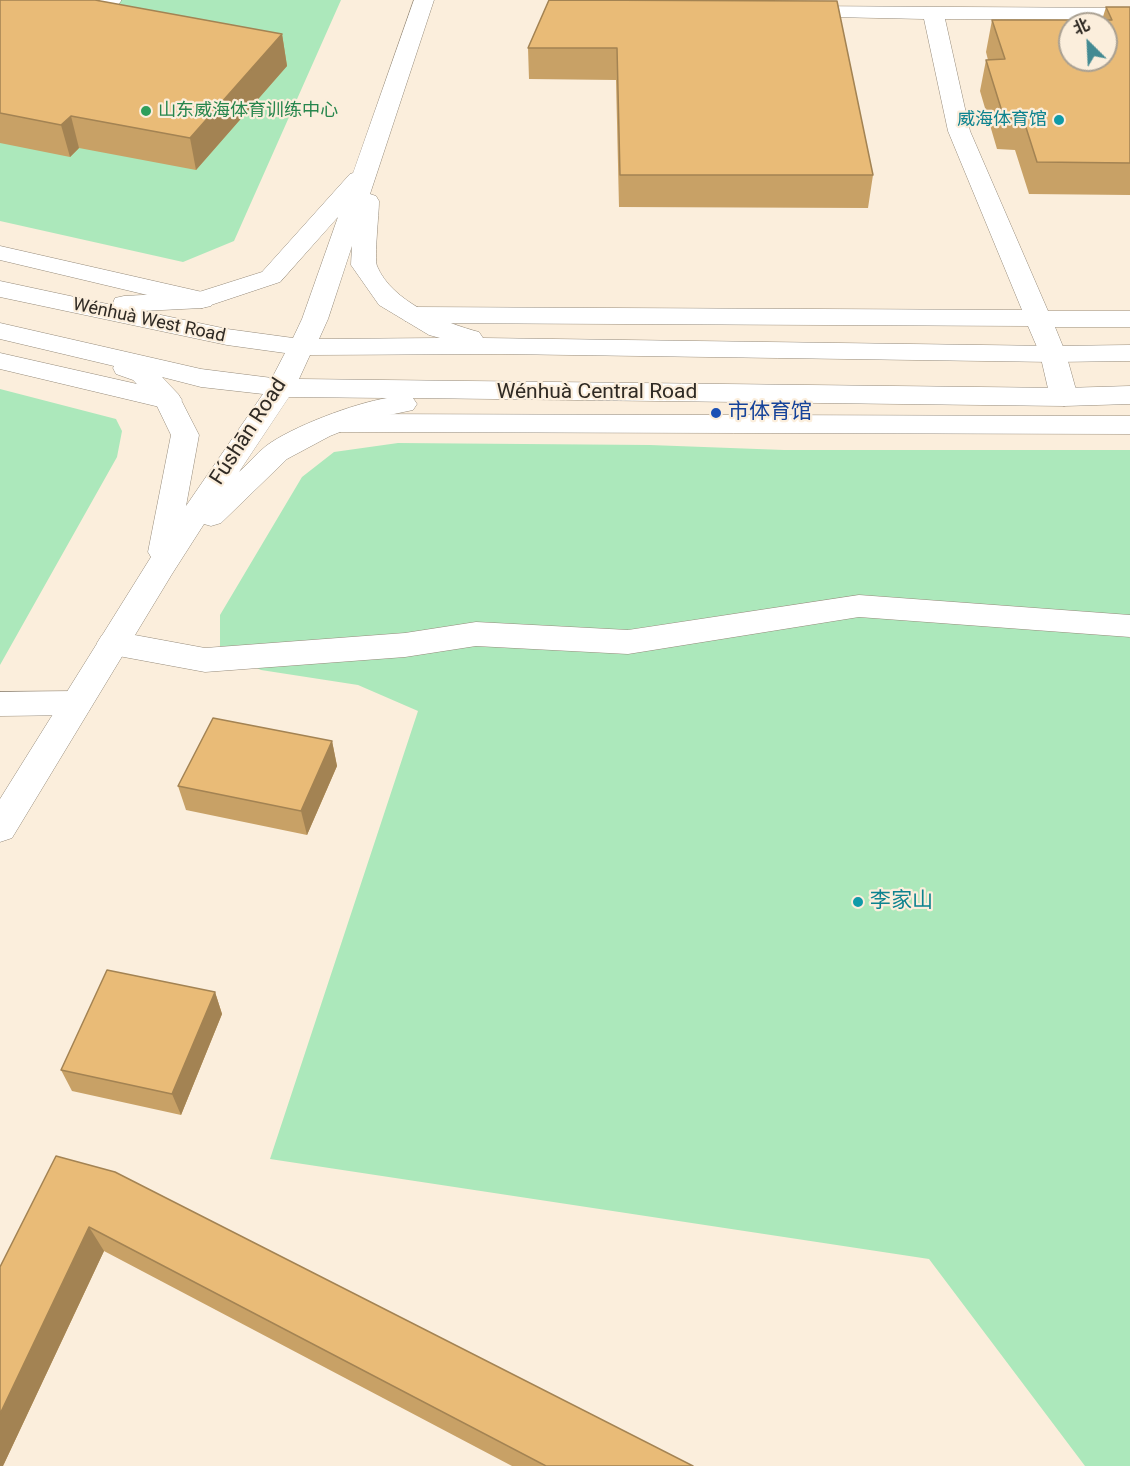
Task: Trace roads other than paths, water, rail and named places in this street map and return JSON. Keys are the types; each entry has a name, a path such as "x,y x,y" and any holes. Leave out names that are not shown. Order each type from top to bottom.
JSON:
{"main road":[{"name":"Fúshān Road","path":"0,828 161,566 281,388 299,347 315,319 424,0"},
{"path":"768,12 933,13 978,7 1130,14"},
{"path":"933,13 959,130 1053,354 1064,397"},
{"path":"77,306 202,300 271,277 369,166"},
{"path":"369,166 364,265 387,299 438,329 502,346"},
{"path":"0,253 202,300"},
{"name":"Wénhuà West Road","path":"0,289 227,337 299,347"},
{"path":"414,315 1130,319"},
{"path":"0,331 201,378 281,388"},
{"path":"53,344 143,374 168,400 185,435 161,566"},
{"name":"Wénhuà Central Road","path":"299,347 502,346 1053,354 1130,353"},
{"path":"0,361 168,400"},
{"name":"Wénhuà Central Road","path":"281,388 467,392 1064,397 1130,395"},
{"path":"161,566 277,452 369,410 467,392"},
{"path":"337,423 1130,425"},
{"path":"113,643 205,660 405,645 476,634 628,642 859,606 1130,626"},
{"path":"0,704 77,703"}],"place":[{"name":"山东威海体育训练中心","path":"146,111"},
{"name":"威海体育馆","path":"1059,120"},
{"name":"市体育馆","path":"716,413"},
{"name":"李家山","path":"858,902"}]}
